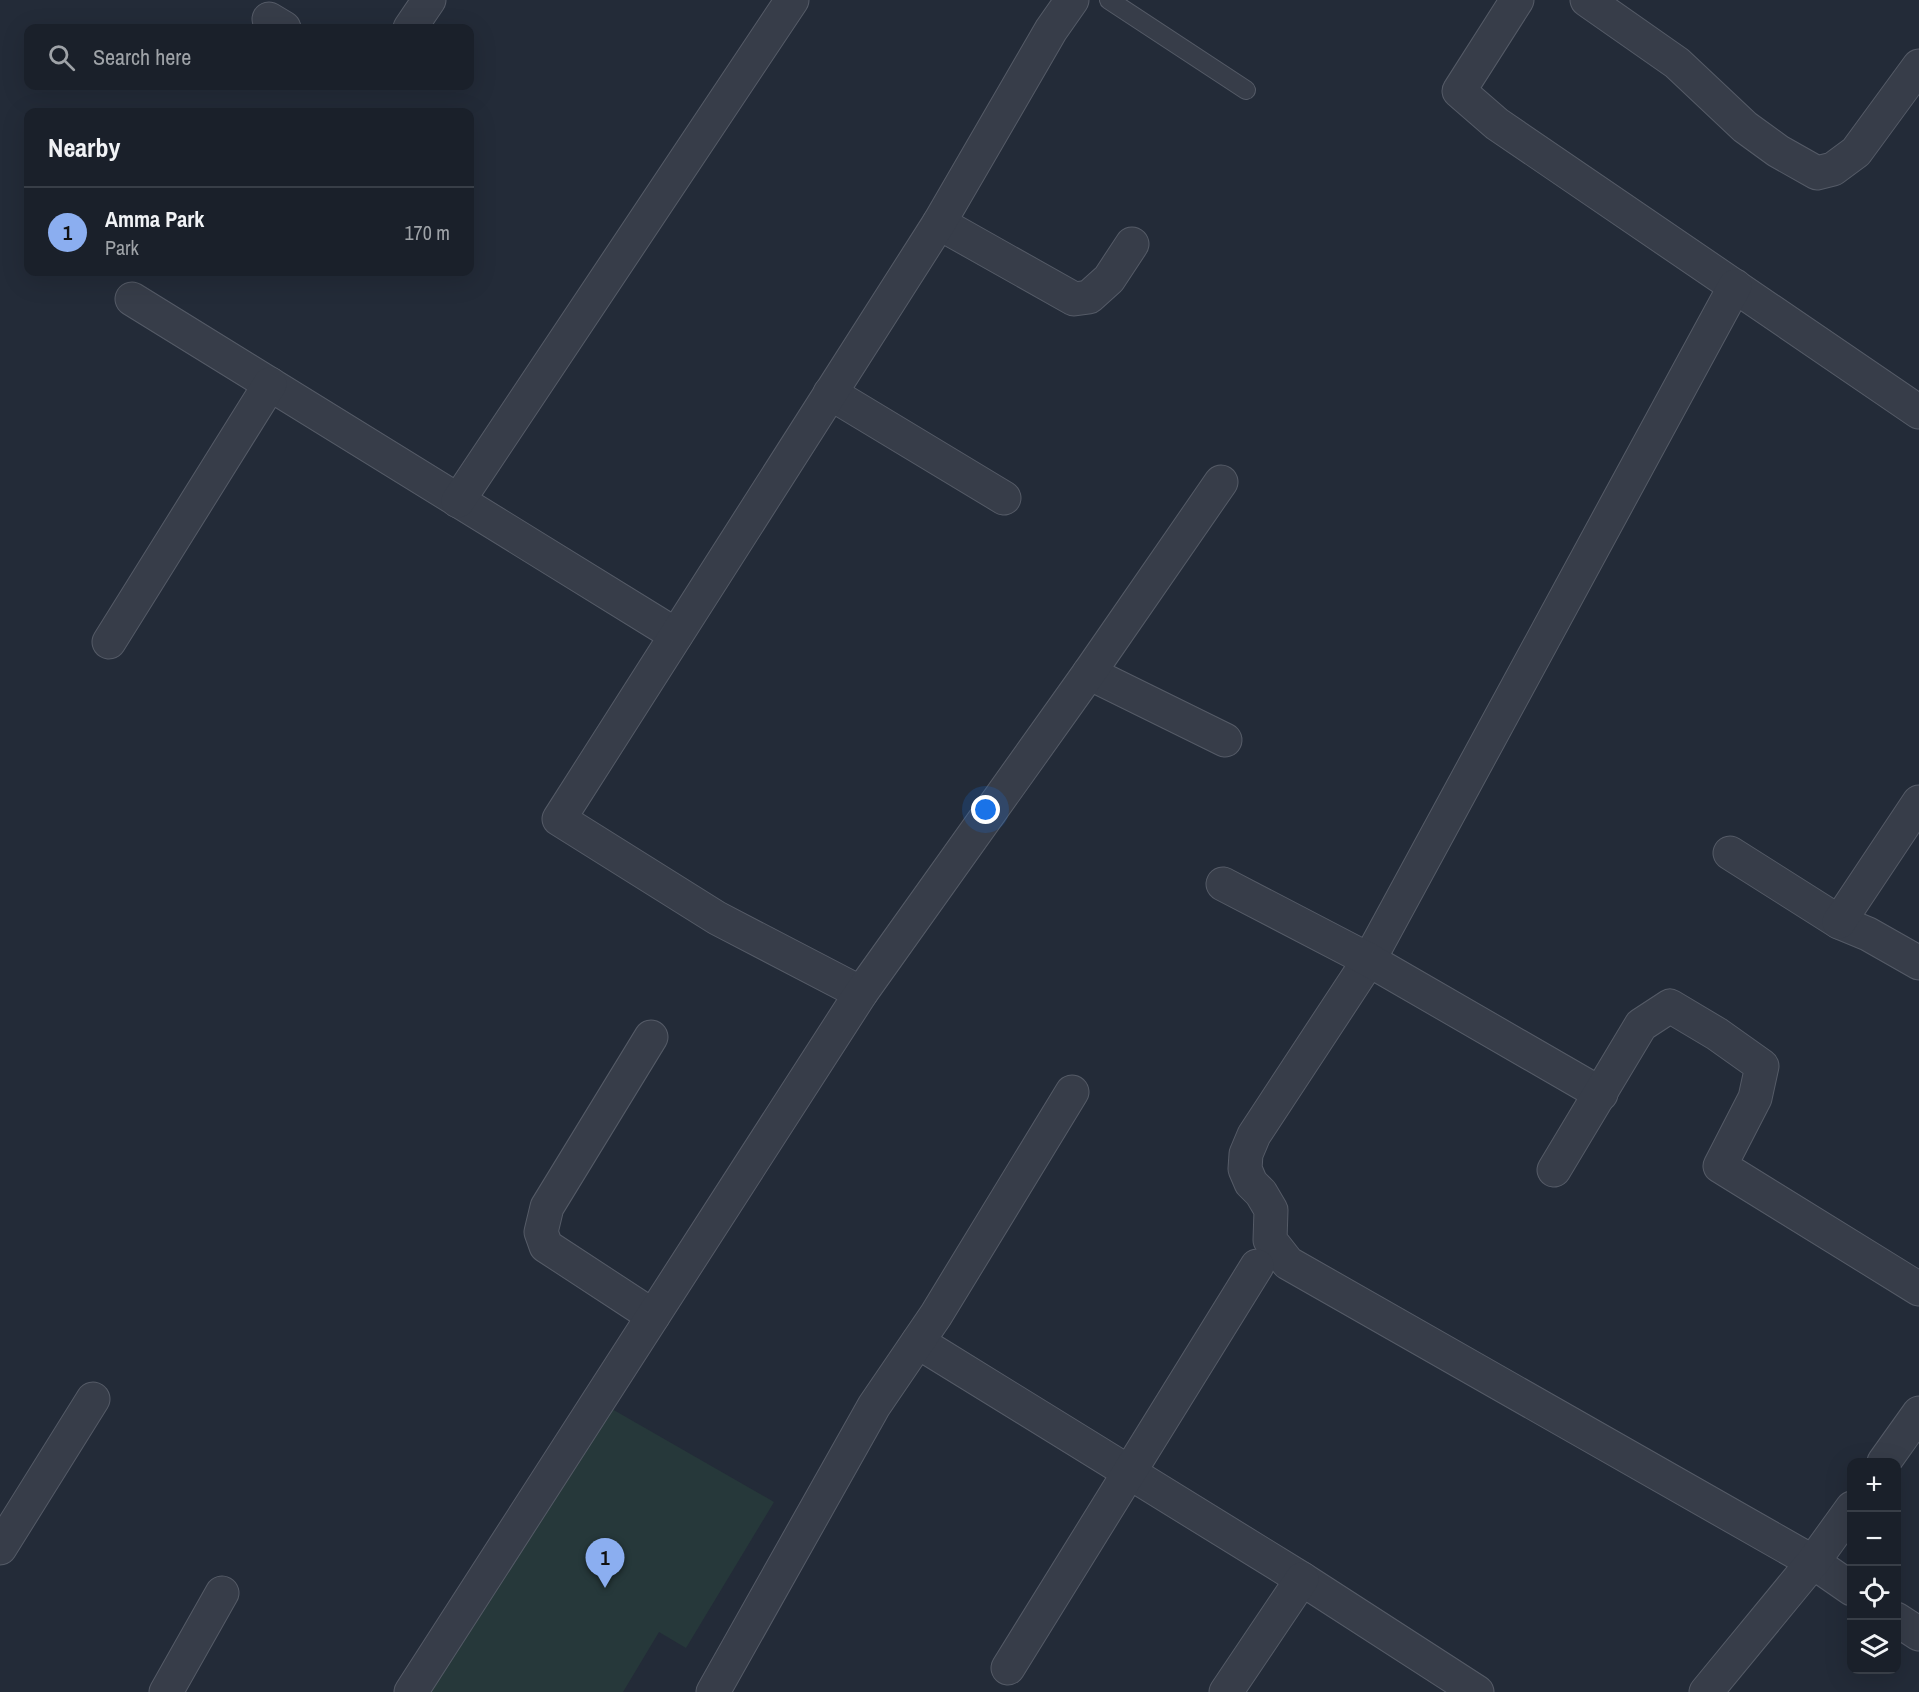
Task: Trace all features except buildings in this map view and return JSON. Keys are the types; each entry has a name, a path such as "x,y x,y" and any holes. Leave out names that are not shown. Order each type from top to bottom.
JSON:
{"street":[{"path":"413,24 429,0"},
{"path":"861,993 717,918 559,819 939,223 1051,30 1072,0"},
{"path":"1517,0 1459,91 1497,124 1919,412"},
{"path":"1587,0 1677,63 1745,127 1778,151 1817,173 1833,169 1856,152 1919,66"},
{"path":"458,501 778,5"},
{"path":"939,223 1074,299 1089,297 1109,279 1132,244"},
{"path":"1735,286 1369,960 1254,1135 1246,1154 1245,1169 1251,1183 1261,1193 1271,1210 1270,1240 1288,1263 1813,1562 1847,1586"},
{"path":"132,299 676,635"},
{"path":"109,642 270,384"},
{"path":"830,393 1004,498"},
{"path":"411,1692 861,993 1089,673 1221,482"},
{"path":"1089,673 1225,740"},
{"path":"1839,922 1919,802"},
{"path":"1730,853 1839,922 1868,933 1919,963"},
{"path":"1223,884 1369,960 1601,1094"},
{"path":"1554,1170 1641,1025 1670,1006 1717,1034 1762,1066 1755,1098 1720,1166 1919,1289"},
{"path":"651,1037 547,1207 541,1232 546,1246 653,1316"},
{"path":"713,1692 874,1406 918,1342 1072,1092"},
{"path":"1008,1668 1257,1266"},
{"path":"918,1342 1302,1579 1477,1692"},
{"path":"0,1548 93,1399"},
{"path":"1887,1458 1919,1413"},
{"path":"1706,1692 1813,1562 1848,1512"},
{"path":"1226,1692 1302,1579"},
{"path":"166,1692 222,1593"},
{"path":"1898,1620 1919,1634"}],"lane":[{"path":"1109,0 1246,90"}],"shaded area":[{"path":"605,1405 774,1502 686,1648 659,1632 623,1692 426,1692"}],"place":[{"name":"Amma Park","path":"605,1588"}]}
